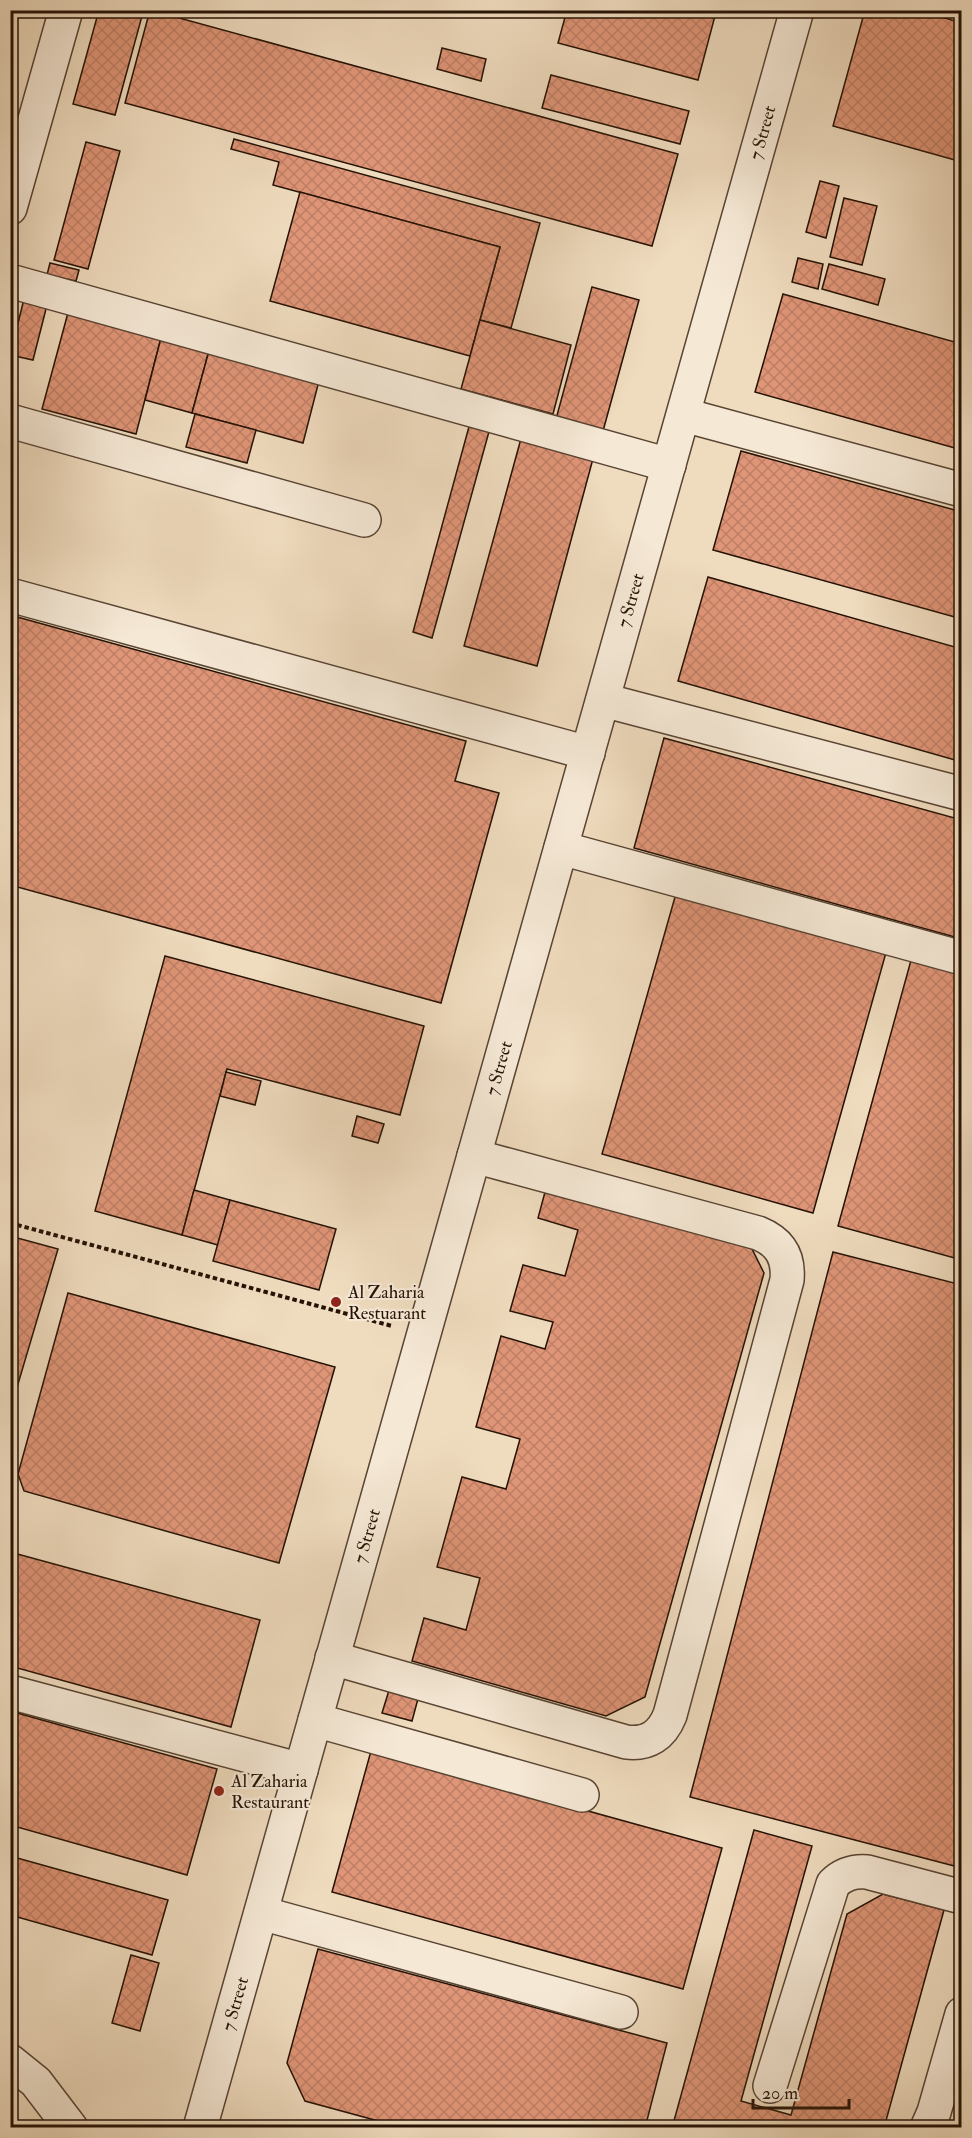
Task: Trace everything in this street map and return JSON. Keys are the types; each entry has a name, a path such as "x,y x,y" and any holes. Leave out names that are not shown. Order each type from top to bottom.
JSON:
{"street":[{"path":"10,208 23,119 66,10"},
{"name":"7 Street","path":"200,2127 798,10"},
{"path":"10,281 669,465"},
{"path":"684,415 962,490"},
{"path":"10,421 364,519"},
{"path":"10,595 588,753"},
{"path":"603,700 962,794"},
{"path":"561,848 962,958"},
{"path":"332,1658 636,1744 656,1737 662,1731 670,1715 787,1280 786,1259 775,1241 758,1233 474,1156"},
{"path":"10,1692 301,1770"},
{"path":"315,1720 582,1795"},
{"path":"770,2086 833,1884 839,1877 857,1871 867,1872 962,1897"},
{"path":"261,1912 621,2012"},
{"path":"931,2122 962,2014"},
{"path":"10,2061 36,2082 71,2127"}],"path":[{"path":"10,1223 424,1335"}],"building":[{"path":"99,10 121,10 142,16 115,115 73,104"},
{"path":"121,10 147,10 145,17"},
{"path":"150,10 678,154 652,246 125,103"},
{"path":"567,10 709,10 716,12 698,80 558,43"},
{"path":"865,10 918,10 962,23 962,162 833,126"},
{"path":"442,48 486,59 481,81 437,69"},
{"path":"551,75 689,111 680,144 542,108"},
{"path":"234,139 540,223 511,328 480,320 500,247 273,185 279,162 231,149"},
{"path":"86,142 120,151 88,269 54,260"},
{"path":"820,181 839,186 826,238 806,232"},
{"path":"300,192 500,247 470,356 270,301"},
{"path":"844,198 877,206 862,265 830,257"},
{"path":"798,258 823,264 818,289 792,282"},
{"path":"50,263 79,270 76,281 47,275"},
{"path":"829,264 885,279 878,305 822,289"},
{"path":"592,287 639,300 603,431 556,419"},
{"path":"783,294 962,344 962,450 755,392"},
{"path":"24,299 47,305 33,360 10,355"},
{"path":"69,309 162,334 136,434 42,409"},
{"path":"480,320 571,345 553,414 461,389"},
{"path":"162,334 210,347 192,413 145,400"},
{"path":"210,347 320,377 303,443 192,413"},
{"path":"195,414 256,430 247,463 186,447"},
{"path":"470,423 490,428 432,638 413,632"},
{"path":"522,435 594,455 537,666 464,646"},
{"path":"741,451 962,512 962,619 713,550"},
{"path":"708,577 962,649 962,762 678,681"},
{"path":"10,615 466,741 455,781 499,793 441,1003 10,885"},
{"path":"664,738 962,820 962,939 634,848"},
{"path":"677,890 887,949 813,1213 602,1154"},
{"path":"913,953 962,967 962,1260 838,1226"},
{"path":"165,956 424,1026 400,1115 227,1069 182,1235 95,1211"},
{"path":"226,1072 261,1081 255,1105 220,1096"},
{"path":"357,1116 384,1124 378,1143 352,1136"},
{"path":"548,1181 746,1237 764,1273 645,1697 606,1716 412,1661 424,1618 466,1630 480,1578 437,1567 462,1477 506,1489 520,1439 476,1427 501,1336 545,1349 553,1322 510,1311 523,1265 565,1276 578,1230 538,1218"},
{"path":"194,1190 230,1200 218,1245 182,1235"},
{"path":"230,1200 336,1229 319,1290 213,1261"},
{"path":"10,1236 58,1249 10,1411"},
{"path":"833,1252 962,1285 962,1868 690,1797"},
{"path":"68,1293 335,1367 279,1563 24,1491 18,1474"},
{"path":"10,1552 260,1620 231,1727 10,1666"},
{"path":"390,1687 419,1695 412,1721 382,1713"},
{"path":"10,1711 217,1769 187,1875 10,1825"},
{"path":"371,1751 722,1848 683,1989 332,1892"},
{"path":"754,1830 812,1846 741,2101 791,2115 847,1914 883,1894 944,1910 884,2128 672,2128"},
{"path":"10,1856 168,1900 152,1955 10,1915"},
{"path":"318,1949 667,2043 645,2128 404,2128 305,2101 287,2063"},
{"path":"131,1955 159,1963 140,2031 112,2023"}],"place":[{"name":"Al Zaharia Restuarant","path":"336,1302"},
{"name":"Al Zaharia Restaurant","path":"219,1791"}]}
